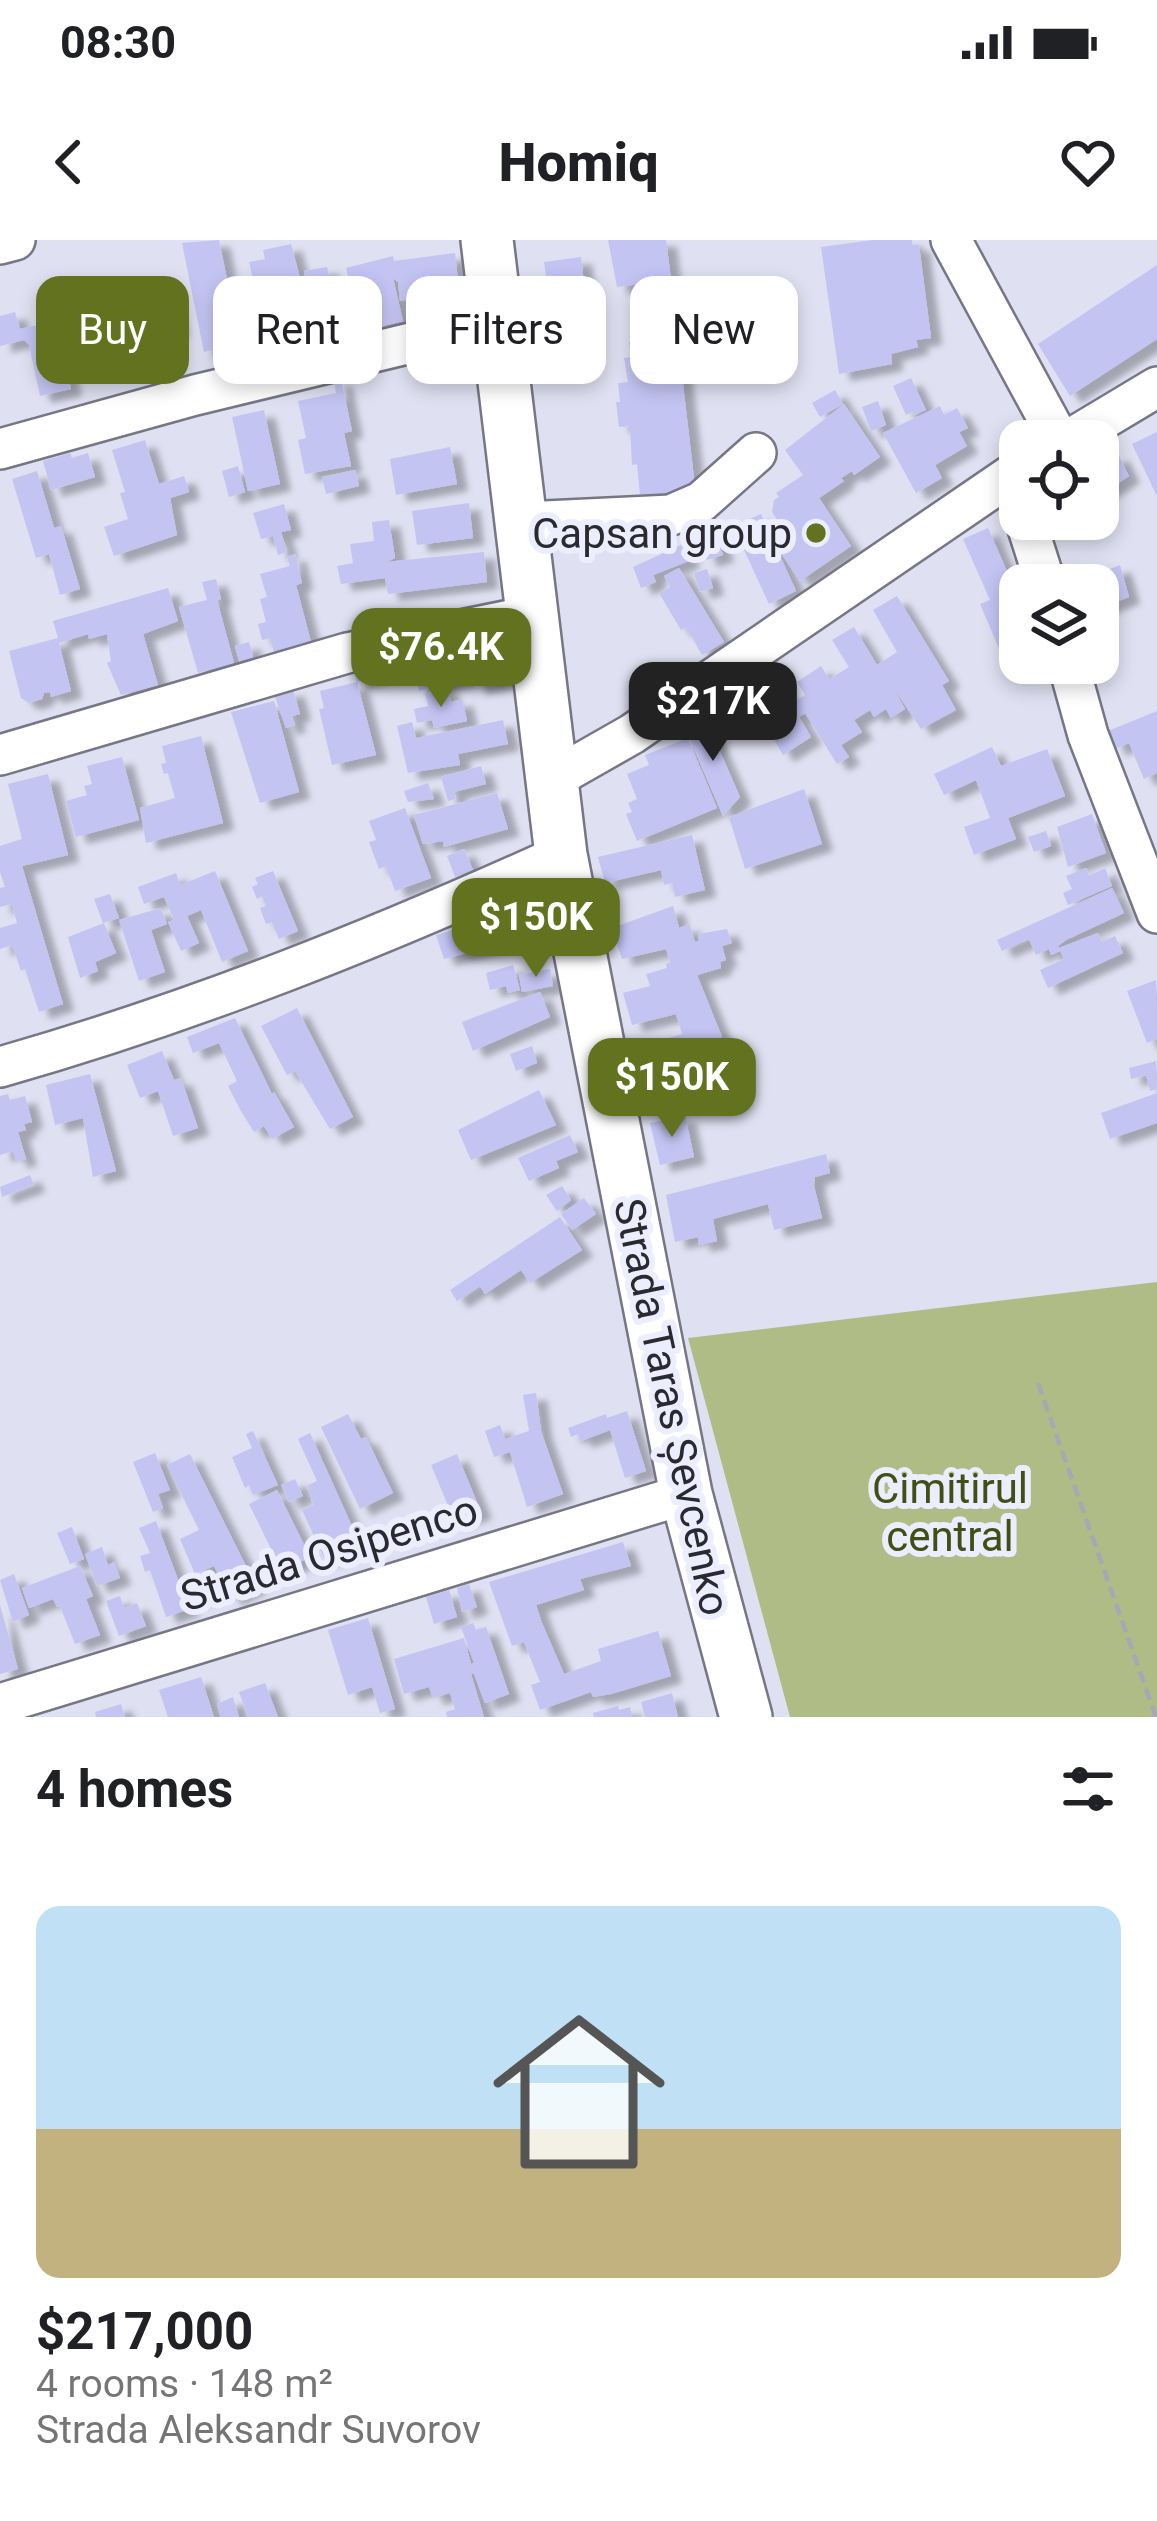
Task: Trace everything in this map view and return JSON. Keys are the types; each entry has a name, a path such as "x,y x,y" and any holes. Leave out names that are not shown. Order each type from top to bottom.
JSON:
{"main road":[{"name":"Strada Taras Șevcenko","path":"487,240 492,276"},
{"name":"Strada Taras Șevcenko","path":"506,384 561,855 686,1494 746,1717"}],"street":[{"path":"0,244 15,240"},
{"path":"951,240 1051,420"},
{"path":"0,449 406,344"},
{"path":"1100,420 1157,388"},
{"path":"524,522 671,515 700,502 756,453"},
{"path":"553,779 632,734 999,494"},
{"path":"0,755 347,653 535,614"},
{"path":"1074,684 1096,755 1157,913"},
{"path":"0,1067 117,1034 284,974 433,914 561,855"},
{"name":"Strada Osipenco","path":"0,1704 686,1494"}],"path":[{"path":"1038,1384 1156,1717"}],"green space":[{"name":"Cimitirul central","path":"1157,1282 1157,1717 790,1717 688,1338"}],"building":[{"path":"219,240 226,276 213,276 213,350 204,352 182,243"},
{"path":"608,240 666,240 670,276 630,276 630,285 617,287"},
{"path":"912,240 912,245 919,245 931,338 916,340 918,347 891,354 892,364 839,374 821,247"},
{"path":"291,244 300,276 252,276 249,262 265,259 263,250"},
{"path":"455,253 457,276 406,276 406,300 400,301 398,282 393,278 403,321 382,326 382,276 348,276 346,268 393,256 394,261"},
{"path":"581,257 583,276 546,276 544,262"},
{"path":"1157,265 1157,339 1070,396 1038,344"},
{"path":"327,267 329,276 305,276 304,271"},
{"path":"15,312 20,329 36,325 36,377 24,340 0,346 0,316"},
{"path":"630,357 630,384 683,384 695,487 640,494 637,464 632,465 630,426 619,427 616,402 620,402 618,383 628,382 624,358"},
{"path":"911,378 926,410 906,415 893,386"},
{"path":"37,384 70,384 71,389 40,396"},
{"path":"334,384 342,384 352,431 344,433 351,466 305,474 298,440 306,438 298,401 336,393"},
{"path":"835,390 843,404 820,417 812,403"},
{"path":"878,401 886,425 871,431 862,407"},
{"path":"844,404 880,457 841,478 844,481 819,498 851,546 800,581 776,546 769,526 778,521 772,512 779,497 776,493 803,475 785,450"},
{"path":"940,406 944,415 957,408 968,428 959,432 967,446 935,465 942,478 916,493 883,433"},
{"path":"264,410 280,484 248,491 232,417"},
{"path":"1157,432 1157,496 1132,444"},
{"path":"145,440 159,484 184,476 189,492 170,498 177,535 114,556 104,527 128,519 112,450"},
{"path":"450,447 457,484 396,495 390,459"},
{"path":"70,453 72,458 88,453 95,477 51,490 43,461"},
{"path":"1119,456 1129,476 1119,483"},
{"path":"238,466 245,492 229,497 222,471"},
{"path":"355,470 359,486 326,494 322,477"},
{"path":"37,471 54,528 61,526 80,589 60,595 49,554 36,558 12,479"},
{"path":"469,503 473,538 417,545 412,511"},
{"path":"284,504 291,530 281,532 287,552 278,555 273,536 261,539 253,513"},
{"path":"761,514 796,591 769,604 733,526"},
{"path":"389,520 395,558 386,562 484,552 487,582 388,594 385,578 341,584 337,566 353,563 350,544 374,541 372,522"},
{"path":"988,528 1004,564 999,564 999,649 980,604 990,600 963,539"},
{"path":"716,533 723,555 706,560 700,538"},
{"path":"683,544 689,561 653,575 656,582 641,588 633,567"},
{"path":"295,554 302,583 296,585 311,642 274,652 270,638 262,640 258,624 266,622 260,599 267,597 260,574 290,566 287,557"},
{"path":"1119,565 1129,597 1119,601"},
{"path":"679,568 724,642 702,655 659,593 670,587 664,576"},
{"path":"707,569 713,588 700,592 694,573"},
{"path":"216,579 234,663 198,673 179,607 207,600 202,582"},
{"path":"168,588 178,621 143,634 158,685 121,695 107,663 111,661 107,634 89,639 88,634 59,643 71,691 51,697 50,692 44,693 42,699 29,703 21,698 9,651 58,638 53,621"},
{"path":"897,596 949,681 942,685 956,710 921,729 893,687 905,709 891,718 886,709 874,717 870,710 854,720 862,732 841,745 849,757 837,764 805,713 799,717 811,737 783,755 744,687 758,678 771,699 784,691 792,703 805,695 797,682 821,666 829,679 849,667 832,640 854,627 877,665 897,652 873,610"},
{"path":"506,633 516,679 475,688 473,678 419,691 413,666 357,682 353,667"},
{"path":"249,642 256,668 242,671 235,646"},
{"path":"357,682 376,755 332,765 319,709 324,708 320,691"},
{"path":"448,688 451,702 462,699 467,721 434,728 432,720 417,723 414,709 428,706 425,693"},
{"path":"293,689 300,714 292,716 295,725 286,728 274,694"},
{"path":"274,701 299,792 260,803 231,712"},
{"path":"1157,711 1157,773 1144,779 1129,743 1115,749 1108,731"},
{"path":"704,715 740,797 723,816 685,728"},
{"path":"503,720 508,744 458,754 460,765 408,773 397,726 412,722 416,738"},
{"path":"201,736 223,823 146,843 140,808 175,798 161,764 166,763 162,746"},
{"path":"688,738 717,808 637,841 626,814 632,812 628,803 637,799 627,774 649,765 645,755"},
{"path":"992,747 1001,766 1047,749 1065,796 1008,818 1016,839 974,855 964,827 990,818 976,780 944,795 934,774"},
{"path":"122,757 139,820 76,837 66,801 87,795 84,786 92,784 87,766"},
{"path":"481,766 486,784 454,792 456,799 448,801 441,777"},
{"path":"48,774 68,855 22,866 63,1004 39,1012 12,945 0,949 0,928 17,923 12,904 0,907 0,888 5,887 0,846 22,839 8,784"},
{"path":"428,783 434,799 408,802 404,791"},
{"path":"804,789 822,844 745,869 729,817"},
{"path":"497,793 508,829 444,847 443,841 423,844 414,815"},
{"path":"405,808 431,878 395,891 386,866 379,869 369,842 376,840 369,821"},
{"path":"1092,814 1106,853 1068,867 1057,827"},
{"path":"1046,831 1051,846 1034,852 1028,837"},
{"path":"692,835 705,890 675,897 672,883 664,885 661,870 605,883 598,857"},
{"path":"464,849 473,870 455,877 447,856"},
{"path":"1086,868 1089,876 1105,868 1112,886 1068,905 1063,893 1072,889 1066,876"},
{"path":"215,871 248,951 222,962 201,910 187,916 199,943 181,951 168,922 174,920 164,897 144,904 138,887 176,873 180,885"},
{"path":"273,871 298,931 279,939 272,922 266,924 260,908 266,906 262,896 257,899 252,887 258,884 255,878"},
{"path":"1112,888 1124,913 1066,940 1058,946 1060,951 1051,955 1049,949 1036,955 1029,939 1002,951 997,940"},
{"path":"110,894 119,918 103,923 94,899"},
{"path":"531,906 539,934 444,959 436,935"},
{"path":"673,906 679,928 689,924 695,942 698,934 727,929 732,943 722,946 726,960 720,962 721,968 697,975 722,1037 704,1042 707,1054 644,1071 638,1047 682,1034 676,1014 632,1025 623,993 650,986 646,974 667,968 670,962 666,949 622,959 612,928"},
{"path":"161,908 167,924 151,930 165,972 139,981 119,920"},
{"path":"104,923 116,953 95,962 98,971 80,978 68,937"},
{"path":"1098,933 1102,942 1115,936 1123,953 1048,988 1040,970 1064,959 1059,948"},
{"path":"513,965 520,990 508,993 506,986 490,990 486,973"},
{"path":"550,969 553,986 522,992 519,975"},
{"path":"1156,980 1157,1039 1147,1043 1127,991"},
{"path":"540,992 550,1017 473,1051 462,1022"},
{"path":"297,1008 353,1117 330,1129 295,1071 287,1075 261,1026"},
{"path":"235,1018 272,1094 294,1127 272,1139 264,1126 254,1132 241,1111 228,1086 237,1081 219,1043 193,1053 187,1037"},
{"path":"532,1046 537,1063 516,1071 510,1054"},
{"path":"162,1051 174,1080 181,1078 198,1128 173,1136 158,1091 140,1098 127,1065"},
{"path":"1156,1061 1157,1089 1150,1091 1146,1075 1131,1079 1129,1068"},
{"path":"90,1074 116,1171 93,1177 83,1118 55,1125 46,1085"},
{"path":"539,1090 556,1125 471,1160 458,1130"},
{"path":"1157,1093 1157,1123 1110,1139 1101,1113"},
{"path":"8,1094 10,1100 25,1096 32,1122 18,1132 26,1159 16,1161 13,1151 0,1155 0,1096"},
{"path":"685,1115 694,1157 660,1165 650,1123"},
{"path":"570,1135 578,1152 556,1161 559,1168 529,1181 518,1158"},
{"path":"826,1154 830,1173 815,1177 814,1186 822,1218 774,1230 768,1204 713,1219 717,1241 699,1245 698,1237 675,1242 666,1195"},
{"path":"30,1175 34,1185 2,1197 0,1187"},
{"path":"562,1186 571,1200 557,1211 546,1195"},
{"path":"584,1198 596,1214 572,1230 561,1214"},
{"path":"560,1217 582,1250 530,1283 521,1270 485,1294 480,1286 457,1301 450,1290"},
{"path":"536,1393 541,1431 563,1494 527,1507 510,1452 494,1457 485,1431 500,1425 505,1439 529,1431 523,1395"},
{"path":"627,1411 646,1471 625,1478 610,1430 581,1441 578,1434 571,1437 568,1428"},
{"path":"348,1414 361,1439 366,1437 393,1493 360,1509 321,1427"},
{"path":"253,1431 278,1485 253,1495 249,1485 245,1488 232,1457 252,1448 246,1434"},
{"path":"310,1433 360,1544 325,1560 302,1510 313,1505 308,1485 317,1481 298,1439"},
{"path":"155,1453 170,1490 158,1494 163,1508 153,1512 133,1462"},
{"path":"190,1454 256,1586 231,1599 214,1566 195,1574 180,1539 199,1530 167,1465"},
{"path":"457,1454 481,1512 455,1522 431,1465"},
{"path":"295,1479 303,1496 289,1502 281,1485"},
{"path":"277,1490 310,1557 282,1571 249,1504"},
{"path":"156,1521 189,1609 166,1617 150,1570 145,1572 140,1556 150,1553 139,1528"},
{"path":"72,1527 84,1559 70,1564 57,1533"},
{"path":"623,1542 631,1566 580,1579 584,1590 536,1605 542,1623 564,1674 601,1661 598,1649 658,1631 671,1676 611,1694 593,1697 591,1692 540,1710 531,1685 540,1682 524,1642 512,1646 489,1582"},
{"path":"102,1547 108,1565 114,1562 120,1578 97,1586 85,1554"},
{"path":"80,1566 93,1596 86,1599 100,1635 75,1644 60,1606 53,1599 29,1608 22,1588"},
{"path":"14,1574 29,1615 13,1622 0,1580"},
{"path":"208,1576 214,1593 195,1599 189,1582"},
{"path":"469,1584 477,1607 462,1612 457,1588"},
{"path":"449,1590 457,1617 434,1624 426,1597"},
{"path":"120,1596 124,1608 137,1603 146,1626 119,1636 106,1601"},
{"path":"0,1605 18,1669 0,1674"},
{"path":"368,1618 395,1709 380,1713 372,1687 348,1695 328,1630"},
{"path":"473,1623 476,1630 486,1627 509,1694 485,1703 471,1674 484,1717 447,1717 446,1712 455,1709 450,1693 433,1698 429,1687 404,1694 394,1659 464,1638 474,1663 461,1627"},
{"path":"201,1677 214,1717 168,1717 159,1690"},
{"path":"265,1683 278,1717 248,1717 239,1692"},
{"path":"672,1693 678,1717 645,1717 641,1702"},
{"path":"233,1697 239,1717 221,1717 217,1704"},
{"path":"121,1704 125,1717 96,1717 95,1712"},
{"path":"618,1706 619,1710 630,1707 632,1717 594,1717 593,1713"}],"place":[{"name":"Capsan group","path":"816,533"}]}
